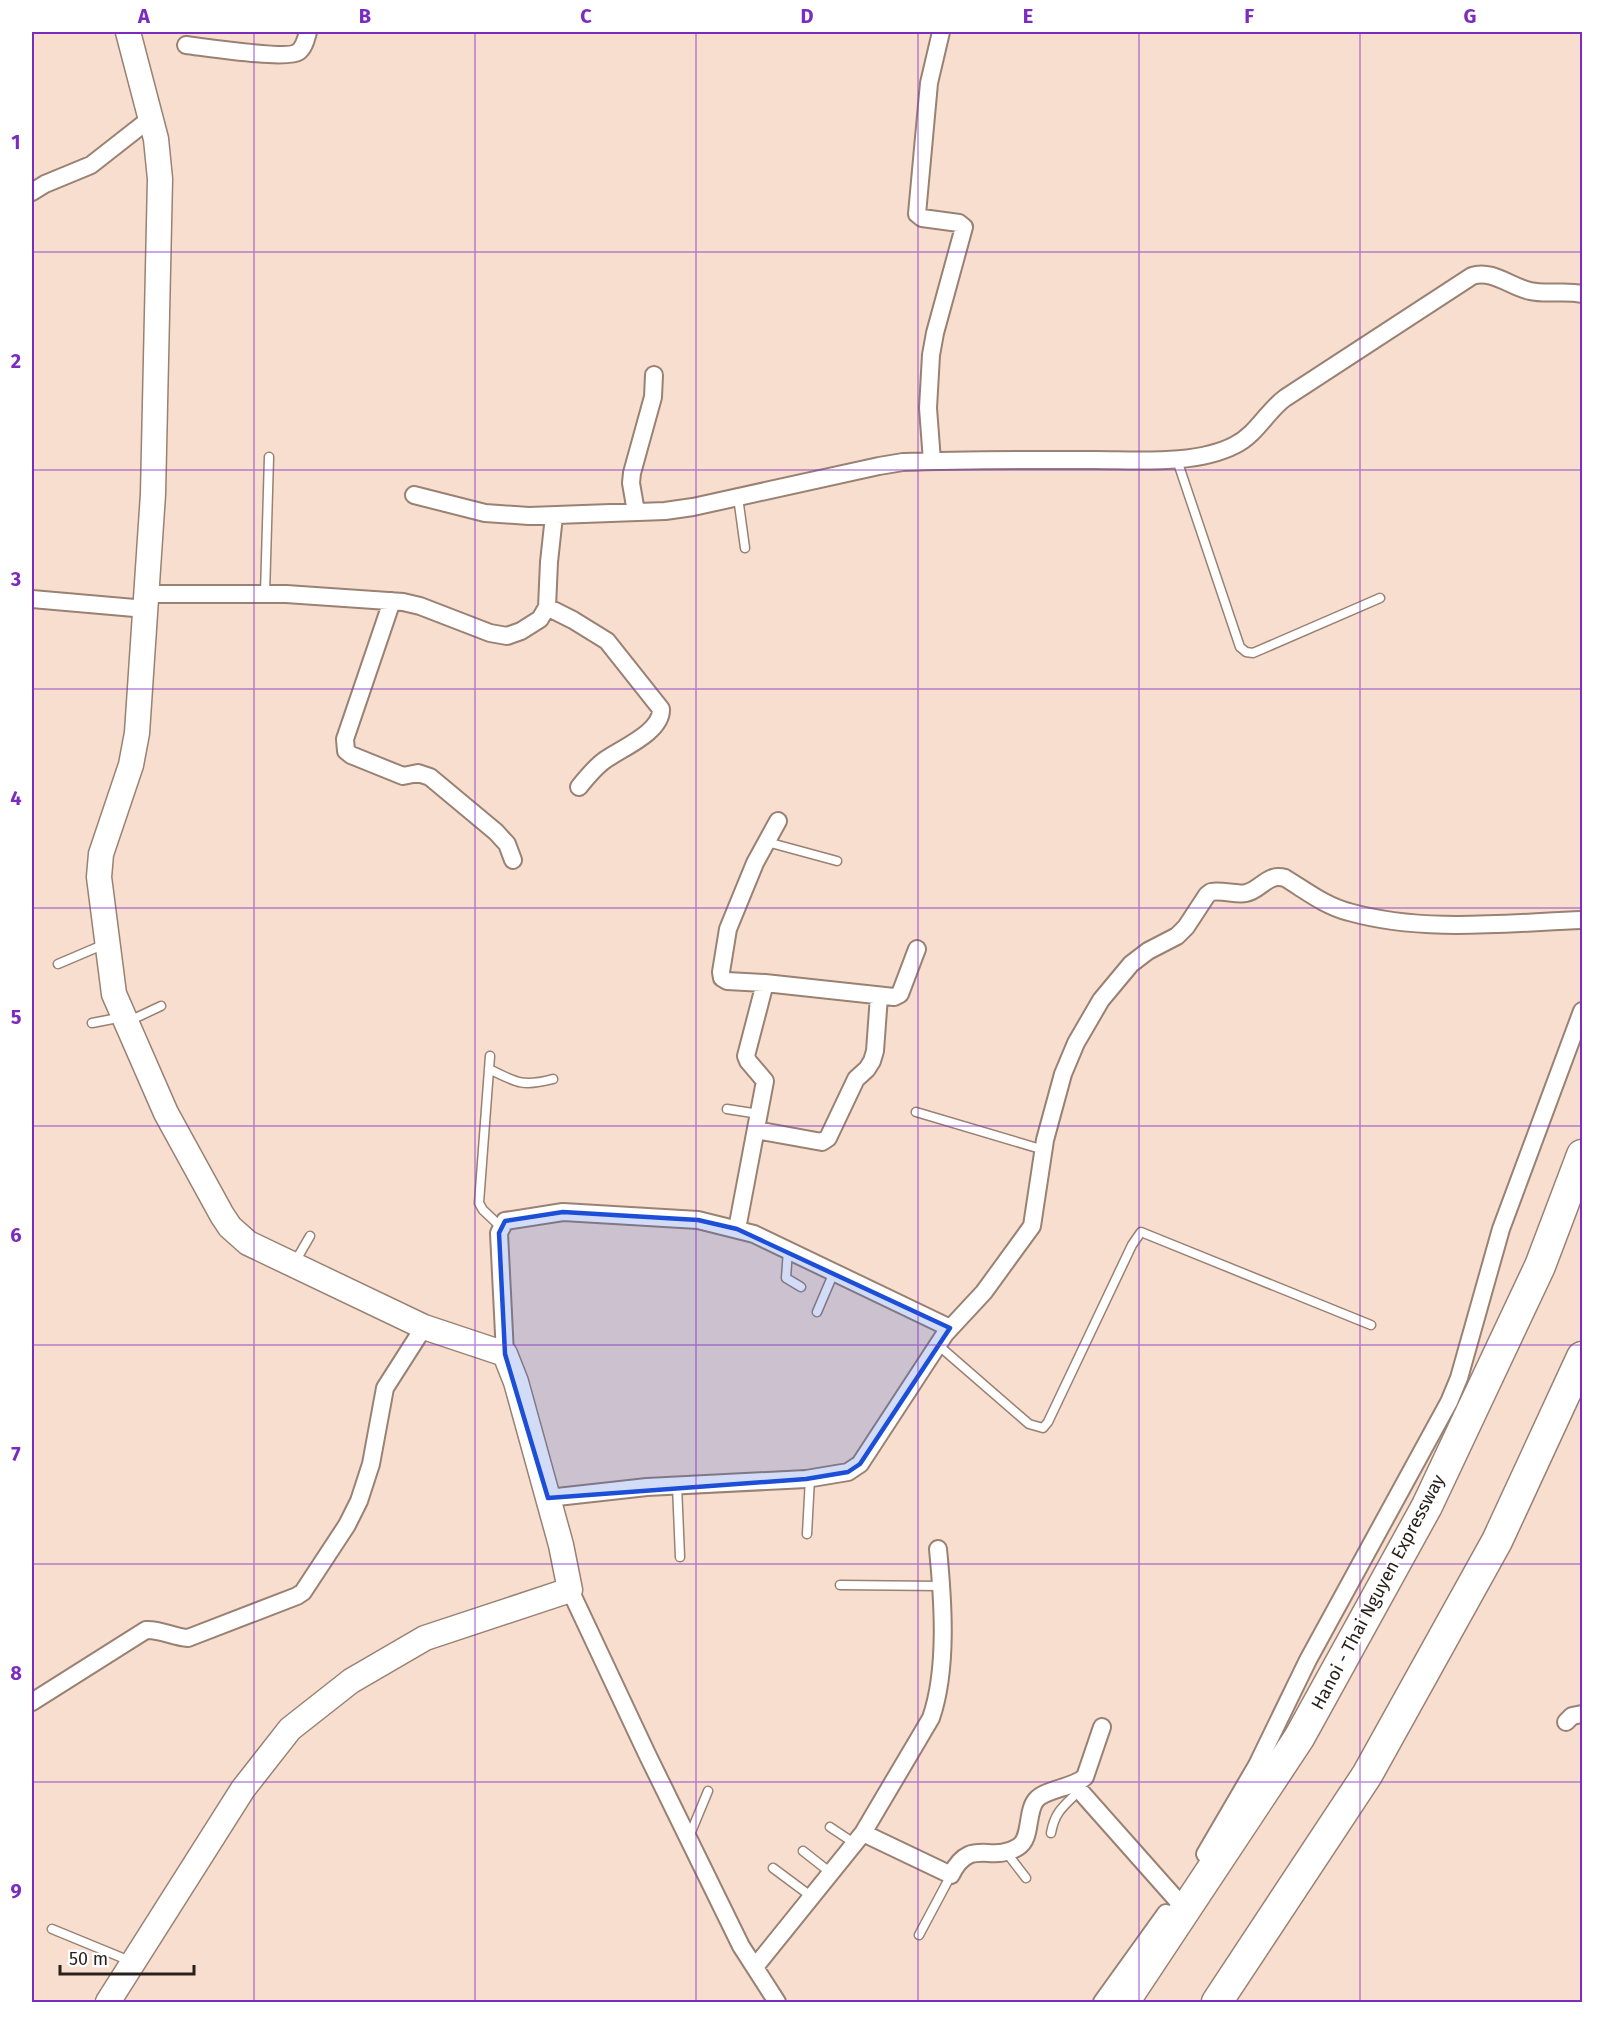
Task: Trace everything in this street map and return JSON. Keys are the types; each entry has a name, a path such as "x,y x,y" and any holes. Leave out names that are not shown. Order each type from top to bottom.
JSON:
{"highway":[{"name":"Hanoi - Thai Nguyen Expressway","path":"1124,2002 1299,1738 1427,1506 1539,1266 1582,1155"},
{"path":"1217,2002 1367,1775 1497,1541 1582,1357"}],"street":[{"path":"128,32 156,139 160,179 153,494 137,733 130,765 101,854 99,877 114,994 166,1113 230,1227 248,1243 424,1327 506,1354"},
{"path":"186,45 293,55 299,52 304,45 308,32"},
{"path":"932,461 928,408 935,333 964,227 959,223 922,218 917,214 929,83 941,32"},
{"path":"32,192 45,184 91,165 151,118"},
{"path":"414,495 485,513 554,516 665,511 879,466 932,461 1178,460 1224,450 1237,444 1249,435 1285,398 1472,276 1487,274 1528,291 1582,294"},
{"path":"636,512 631,483 632,473 653,398 654,375"},
{"path":"32,599 146,601 265,594 393,601 420,606 490,633 507,636 540,619 547,607 554,516"},
{"path":"393,601 345,739 346,751 403,776 418,773 430,777 496,832 507,844 513,860"},
{"path":"547,607 607,641 661,709 662,716 645,735 606,759 579,787"},
{"path":"778,821 755,863 728,929 722,978 727,981 894,997 900,994 917,949"},
{"path":"548,1498 677,1485 810,1478 848,1472 860,1464 950,1328 984,1292 1032,1226 1044,1150 1063,1074 1076,1043 1101,1000 1131,964 1148,951 1177,936 1211,892 1248,893 1270,878 1278,876 1323,902 1348,912 1394,922 1428,925 1582,920"},
{"path":"737,1229 765,1081 746,1056 765,983"},
{"path":"757,1122 822,1142 828,1138 856,1079 872,1061 875,1051 879,996"},
{"path":"1102,2002 1198,1867 1257,1765 1308,1660 1449,1402 1459,1378 1501,1229 1582,1011"},
{"path":"777,2002 741,1946 570,1590 561,1545 516,1382 506,1354 499,1233 505,1221 562,1212 698,1220 754,1234 950,1328"},
{"path":"32,1702 146,1630 188,1638 303,1592 348,1525 359,1501 371,1464 385,1388 424,1327"},
{"path":"755,1967 859,1838 931,1718 938,1697 943,1610 938,1549"},
{"path":"108,2002 243,1789 290,1729 351,1681 425,1638 570,1590"},
{"path":"1566,1722 1572,1716 1582,1714"},
{"path":"859,1838 951,1875 958,1861 966,1855 1005,1852 1021,1845 1035,1801 1041,1796 1077,1787 1085,1777 1102,1728"},
{"path":"1077,1787 1176,1899"}],"lane":[{"path":"265,594 269,457"},
{"path":"1178,460 1234,631 1240,647 1246,652 1253,653 1380,598"},
{"path":"738,497 745,549"},
{"path":"767,842 837,861"},
{"path":"58,964 108,943"},
{"path":"92,1023 125,1020 161,1006"},
{"path":"490,1056 479,1203 501,1227"},
{"path":"489,1069 512,1081 531,1085 553,1079"},
{"path":"727,1109 757,1122"},
{"path":"916,1112 1044,1150"},
{"path":"938,1345 1029,1424 1043,1428 1048,1422 1132,1245 1141,1232 1371,1325"},
{"path":"293,1265 310,1236"},
{"path":"788,1250 786,1278 801,1287"},
{"path":"817,1312 834,1272"},
{"path":"807,1534 810,1478"},
{"path":"677,1485 680,1557"},
{"path":"840,1585 941,1586"},
{"path":"1051,1833 1053,1819 1077,1787"},
{"path":"689,1837 708,1791"},
{"path":"830,1827 859,1838"},
{"path":"803,1851 831,1873"},
{"path":"1005,1852 1026,1878"},
{"path":"772,1868 812,1897"},
{"path":"919,1935 951,1875"},
{"path":"52,1929 133,1963"}],"highlighted area":[{"path":"563,1212 698,1220 737,1229 950,1328 860,1464 848,1472 806,1479 548,1498 505,1354 499,1233 505,1221"}]}
